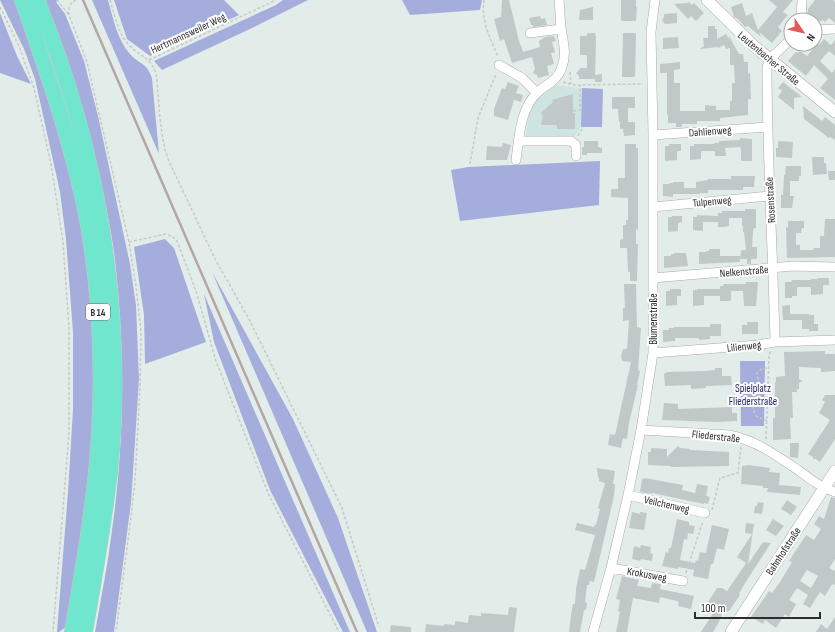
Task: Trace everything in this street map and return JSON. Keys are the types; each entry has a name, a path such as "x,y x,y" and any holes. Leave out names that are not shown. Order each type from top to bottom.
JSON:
{"highway":[{"name":"B 14","path":"22,0 52,85 70,145 86,214 98,306 101,380 99,438 91,516 72,632"},
{"name":"B 14","path":"37,0 60,60 92,172 111,294 114,330 114,403 110,465 99,554 85,632"}],"street":[{"path":"516,160 522,122 527,109 537,93 556,80 560,73 565,47 560,0"},
{"name":"Blumenstraße","path":"593,632 611,568 628,495 641,430 653,353 652,32 655,0"},
{"name":"Leutenbacher Straße","path":"707,0 740,33 835,112"},
{"path":"801,12 802,0"},
{"path":"530,33 562,29"},
{"path":"823,30 835,29"},
{"path":"770,59 783,47"},
{"name":"Rosenstraße","path":"770,59 767,67 767,127 775,342"},
{"path":"499,65 522,78 537,93"},
{"name":"Dahlienweg","path":"653,135 767,127"},
{"path":"519,141 572,141 576,145 576,156"},
{"name":"Tulpenweg","path":"653,206 770,196"},
{"name":"Nelkenstraße","path":"653,278 793,266 835,267"},
{"name":"Lilienweg","path":"653,353 758,345 775,342 835,340"},
{"name":"Fliederstraße","path":"641,430 729,435 742,438 766,449 823,488 835,492"},
{"name":"Bahnhofstraße","path":"731,632 835,471"},
{"name":"Veilchenweg","path":"628,495 705,513"},
{"name":"Krokusweg","path":"611,568 683,580"}],"path":[{"path":"57,0 69,15 68,8 71,3 76,0"},
{"path":"110,0 124,39 137,52 149,60 156,72 161,133 163,146 168,159 215,259 249,319 342,508 379,627"},
{"name":"Hertmannsweiler Weg","path":"149,60 276,0"},
{"path":"470,164 478,118 499,65 499,58 484,23 482,10 484,0"},
{"path":"0,7 19,46 34,88 51,164 63,242 69,329 69,433 53,632"},
{"path":"556,80 575,85 652,84"},
{"path":"572,111 580,110 580,85"},
{"path":"574,142 583,127"},
{"path":"129,242 166,234 173,237 177,241 196,291 216,361 268,493 339,632"},
{"path":"766,449 769,355 775,342"},
{"path":"767,421 756,416 754,409 759,387 757,373 760,370 769,367"},
{"path":"683,580 705,513 713,509 720,478 738,473 742,438"}],"shaded area":[{"path":"556,85 582,88 581,127 575,136 525,137 529,115 533,106 538,98"}],"green space":[{"path":"0,0 14,0 31,43 59,126 81,224 91,302 94,368 93,428 87,496 66,627 59,632 57,632 73,410 73,332 66,239 60,192 35,79 24,49"},
{"path":"45,0 58,0 56,2 65,14 84,61 98,116 130,264 136,305 139,379 131,503 114,632 95,632 112,530 119,461 122,356 118,286 110,227 102,186 84,115 62,46"},
{"path":"92,0 108,0 121,41 129,53 145,66 150,73 152,78 159,154"},
{"path":"114,0 224,0 239,15 150,56 127,39"},
{"path":"283,0 308,0 162,70 154,61 276,5"},
{"path":"402,0 482,0 480,10 410,15"},
{"path":"0,13 17,56 31,84 0,73"},
{"path":"582,88 603,89 602,127 581,127"},
{"path":"600,161 599,205 460,221 451,170 468,167"},
{"path":"165,239 174,248 206,342 145,364 144,315 134,247"},
{"path":"212,272 293,419 338,518 377,632 367,632"},
{"path":"204,294 350,632 343,632 270,490 214,342"},
{"name":"Spielplatz Fliederstraße","path":"740,361 765,361 764,426 741,426"}],"building":[{"path":"502,0 509,0 523,52 540,47 539,41 545,37 554,36 556,41 552,42 555,52 551,53 554,64 547,66 549,75 538,78 537,75 533,73 535,69 532,57 512,63 504,39 500,41 494,19 501,17"},
{"path":"621,0 636,0 636,21 621,21"},
{"path":"769,0 793,0 783,12 783,21 778,27 782,31 772,43 759,32 761,37 748,26 745,27 738,19 734,17 731,7 742,3 746,16 752,13 758,30 777,7"},
{"path":"815,0 833,0 835,2 835,23 829,18 825,22 823,20 823,12 808,12 808,9"},
{"path":"689,2 692,5 694,3 704,13 696,21 691,16 688,19 674,4"},
{"path":"593,7 593,20 579,20 580,10"},
{"path":"677,13 677,23 665,24 662,20 664,14"},
{"path":"540,16 541,19 545,18 547,25 533,27 529,18"},
{"path":"708,26 715,26 715,29 717,29 717,39 726,34 729,39 729,36 739,54 743,54 744,62 748,62 751,99 748,99 748,115 720,118 720,121 697,121 697,124 682,124 682,127 676,127 676,123 668,123 667,73 660,73 660,64 680,62 680,69 674,70 674,83 680,83 680,111 705,111 705,105 716,106 716,110 730,110 730,101 732,101 732,83 735,83 734,65 730,65 730,48 726,49 724,45 718,48 699,49 704,46 703,38 708,38"},
{"path":"587,33 595,33 596,37 595,79 579,79 579,76 576,73 580,68 587,68 587,55 580,55 580,36 587,36"},
{"path":"623,33 636,33 635,77 622,77"},
{"path":"678,37 679,48 663,49 663,38"},
{"path":"824,39 831,45 835,40 835,56 829,51 820,61 832,73 835,69 835,100 820,88 828,79 814,65 806,76 788,61 796,52 801,52 807,56 810,52 823,52"},
{"path":"602,74 602,82 595,82 595,75"},
{"path":"508,82 519,86 516,93 523,95 521,102 514,100 508,120 494,116 494,109 502,88 505,89"},
{"path":"783,82 802,97 794,98 794,110 778,97 782,91 778,88"},
{"path":"573,94 575,129 557,129 557,125 541,125 543,115 541,113 553,102 552,100"},
{"path":"612,97 635,97 635,108 628,108 628,122 635,122 635,135 624,136 623,129 620,129 618,109 612,109"},
{"path":"803,106 822,121 825,117 835,125 835,140 830,137 829,138 804,119"},
{"path":"740,138 752,139 752,161 741,161 740,147 725,148 726,156 715,156 715,151 701,151 701,159 690,160 690,146 694,146 694,144 714,144 719,143 719,141 740,140"},
{"path":"584,141 598,141 598,147 602,148 602,153 587,153 587,155 582,155"},
{"path":"778,141 793,142 792,158 776,157"},
{"path":"503,143 511,145 507,160 486,160 487,146 502,147"},
{"path":"625,144 636,144 636,148 638,148 638,230 636,229 636,244 638,244 637,281 630,281 627,248 620,248 620,240 623,239 623,225 626,225 626,220 628,220 628,198 611,197 611,189 618,189 618,178 625,178"},
{"path":"669,144 681,144 681,151 677,151 677,160 665,161 665,146 669,146"},
{"path":"812,157 824,157 827,174 813,175"},
{"path":"786,166 801,166 801,176 799,176 799,181 790,181 790,196 794,196 792,208 781,208 781,195 783,195"},
{"path":"828,171 835,171 835,180 829,180"},
{"path":"731,176 755,176 754,187 743,187 743,190 708,190 708,193 700,194 673,194 673,197 663,196 663,184 684,182 684,188 696,188 696,182 708,179 731,179"},
{"path":"745,209 756,209 756,228 754,228 753,232 752,247 757,247 757,259 751,259 751,264 747,264 747,259 740,259 741,250 746,250 742,218 729,218 729,226 724,227 718,227 718,222 703,222 703,231 693,230 693,217 697,217 697,215 718,216 718,213 722,213 722,211 745,211"},
{"path":"682,216 682,222 678,223 678,231 668,232 668,217"},
{"path":"825,219 835,219 835,257 787,258 786,227 788,228 788,221 804,221 804,228 802,228 801,233 796,233 796,245 800,245 800,250 813,250 814,248 820,248 820,236 824,236"},
{"path":"709,249 720,249 720,256 740,256 740,262 699,264 699,252 706,252 709,251"},
{"path":"686,253 688,266 664,268 664,256 671,256 671,254"},
{"path":"829,278 829,285 823,285 823,294 811,295 811,287 797,287 797,296 785,298 785,282"},
{"path":"746,282 758,282 756,306 744,306 743,291 731,291 731,301 720,301 720,296 704,296 704,305 693,306 693,290 720,289 720,286 723,286 724,284 746,284"},
{"path":"624,284 636,284 637,327 641,328 638,370 640,371 638,385 629,423 627,439 623,438 621,448 608,445 610,434 615,435 631,362 622,361 621,356 623,349 627,349 629,320 623,321 623,308 625,308"},
{"path":"670,289 681,289 681,296 677,296 677,305 666,306 666,291 670,291"},
{"path":"790,305 790,314 814,315 814,324 818,324 818,331 802,329 802,320 783,320 782,306"},
{"path":"747,322 758,322 758,334 742,334 742,325 747,325"},
{"path":"710,324 721,324 721,336 710,336 710,339 699,340 699,338 675,338 675,341 663,342 663,330 669,330 669,328 674,327 710,327"},
{"path":"825,351 825,354 835,354 835,371 821,372 821,368 799,367 799,379 803,381 799,383 799,389 797,389 797,392 792,392 793,418 790,418 791,439 773,440 773,418 775,418 775,382 776,377 785,376 784,352"},
{"path":"715,368 722,368 722,376 731,376 732,385 706,386 706,388 691,389 691,385 665,386 664,374 667,372 705,371 715,370"},
{"path":"825,395 835,395 835,439 820,462 813,459 813,457 808,454 830,420 819,413 825,402 822,400"},
{"path":"664,403 678,404 678,409 732,407 732,413 737,413 737,421 716,422 662,420"},
{"path":"790,443 799,443 798,458 790,457"},
{"path":"678,446 680,448 690,450 729,452 729,466 671,467 648,465 648,452 651,452 651,448 667,449 667,457"},
{"path":"749,465 770,468 769,472 780,473 779,485 801,487 800,495 767,492 768,488 763,488 763,486 741,484 742,466"},
{"path":"597,468 615,471 613,484 615,484 614,496 594,582 590,581 589,585 587,585 585,602 587,603 586,610 584,610 580,632 569,632 580,569 585,570 595,535 575,530 577,523 594,527 595,524 596,525 600,509 598,508 605,483 599,481"},
{"path":"645,478 683,485 682,490 695,493 697,484 708,486 706,496 710,497 708,504 640,492 642,479"},
{"path":"831,497 835,498 835,559 829,568 835,571 835,585 832,584 825,596 820,592 810,608 803,604 808,595 797,588 789,600 796,604 789,617 785,614 776,628 765,620 763,624 751,617 769,591 772,593 780,582 792,562 789,561 806,535 814,540 821,529 814,524 819,516 824,519","holes":["807,570 818,576 811,588 800,581"]},
{"path":"787,500 797,507 791,515 781,509"},
{"path":"758,502 764,503 762,514 754,513 755,506 757,506"},
{"path":"632,512 640,514 640,512 647,513 644,530 629,528"},
{"path":"677,519 689,522 689,525 695,526 693,534 688,533 687,540 684,539 680,560 695,563 696,560 698,561 700,552 706,553 712,525 729,529 724,550 717,548 713,564 711,564 708,579 693,576 694,570 662,566 666,552 668,553 669,548 671,548"},
{"path":"773,519 784,526 776,536 766,530"},
{"path":"746,523 754,524 748,564 763,542 771,543 729,611 727,612 723,610 719,622 713,632 701,632 712,615 714,606 708,602 717,588 722,588 727,591 746,563 737,557 752,534 745,533"},
{"path":"641,545 651,547 650,553 653,554 652,561 632,559 634,546 640,548"},
{"path":"622,576 639,580 637,586 651,588 652,583 661,584 660,589 694,596 691,609 678,606 679,602 677,601 660,597 659,603 633,598 627,632 616,632 620,612 618,611 620,600 616,599"},
{"path":"509,607 517,608 514,632 425,632 426,624 444,626 444,624 455,625 455,621 468,623 469,615 481,616 481,613 508,615"},
{"path":"835,617 835,632 816,632 821,624 827,629"},
{"path":"391,625 411,627 411,632 390,632"}],"railway":[{"path":"83,0 357,632"}]}
